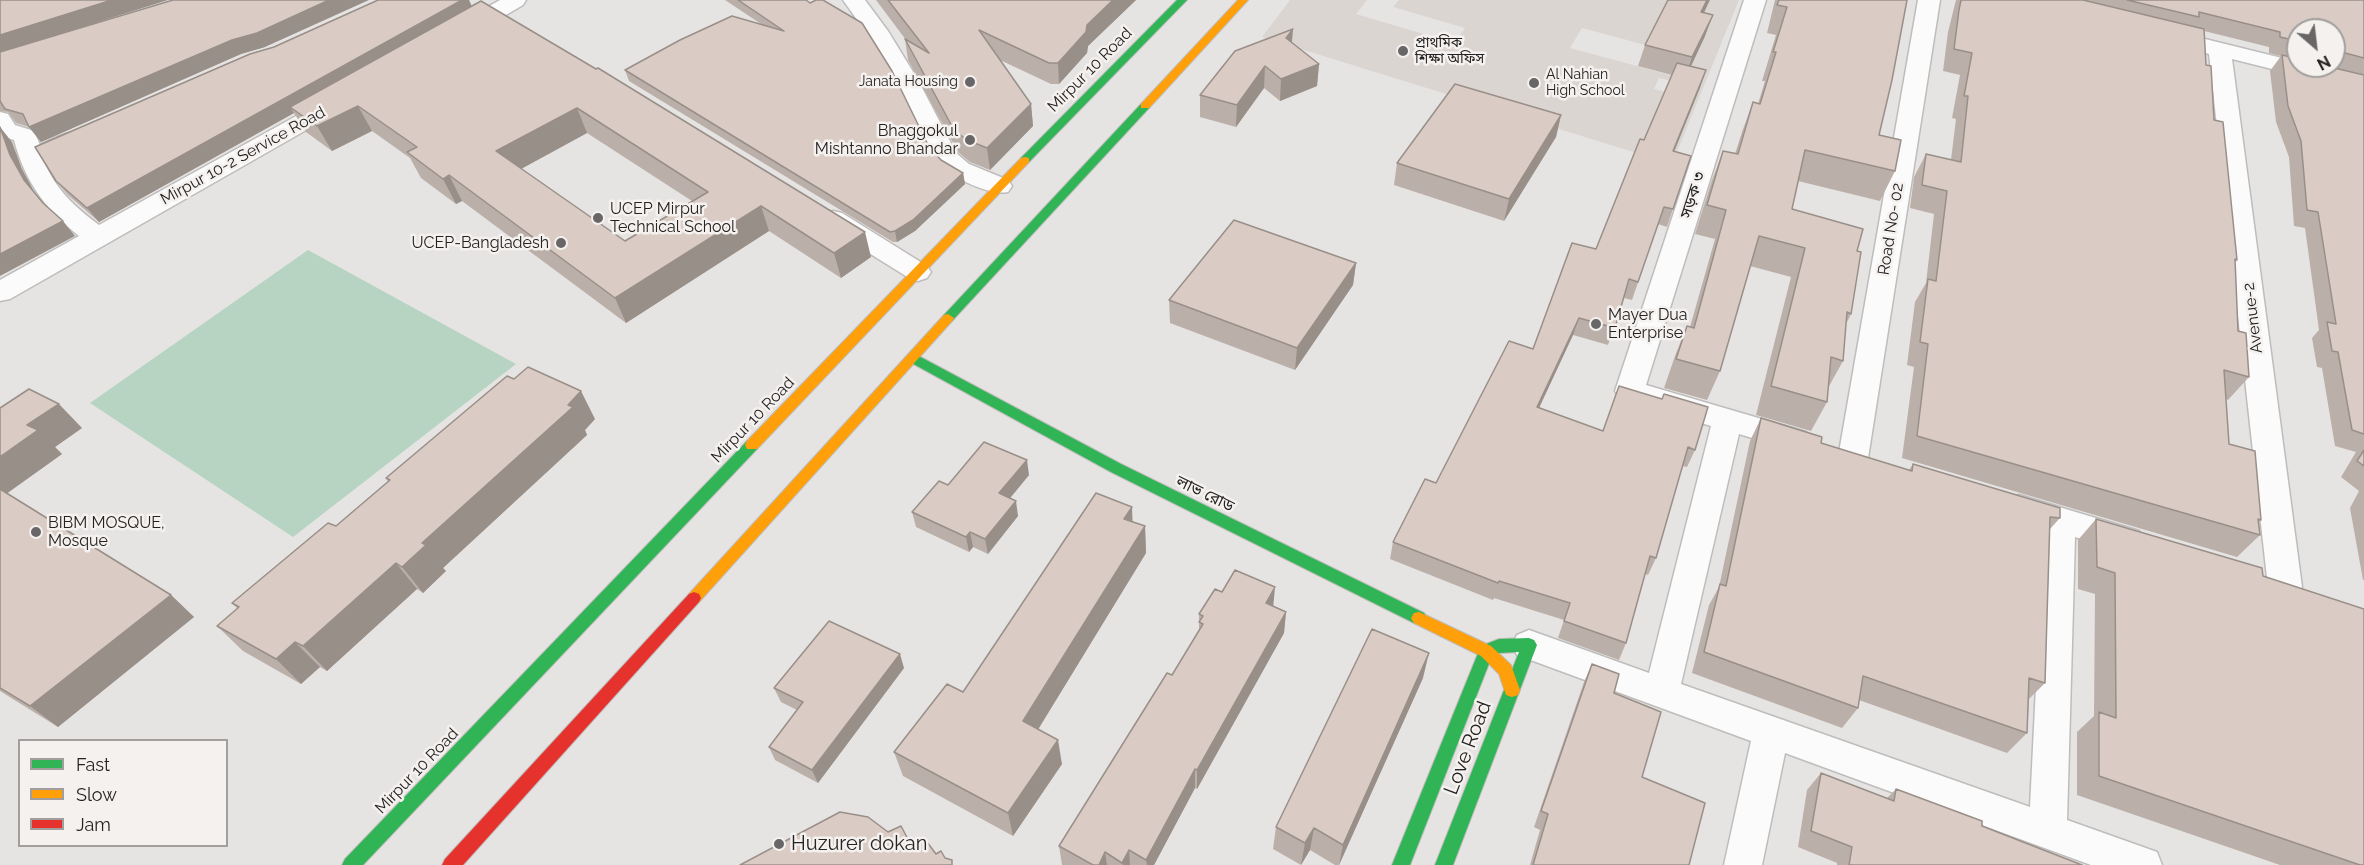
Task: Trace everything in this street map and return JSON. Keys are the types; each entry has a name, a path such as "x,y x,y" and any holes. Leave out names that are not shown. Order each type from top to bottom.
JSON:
{"main road":[{"name":"Mirpur 10 Road","path":"351,865 999,186 1182,0"},
{"path":"451,865 1243,0"},
{"name":"লাভ রোড","path":"913,358 1116,468 1486,651"},
{"path":"1512,690 1505,670 1486,651 1499,646 1529,645"},
{"name":"Love Road","path":"1444,865 1529,645"},
{"name":"Love Road","path":"1401,865 1486,651"}],"street":[{"path":"472,0 509,12"},
{"path":"854,0 877,31 907,80 946,157 960,169 999,186"},
{"name":"সড়ক ৩","path":"1727,420 1630,391 1755,0"},
{"name":"Road No- 02","path":"1727,420 1845,455 1929,0"},
{"path":"446,40 509,12"},
{"path":"2175,39 2364,85"},
{"name":"Avenue-2","path":"2220,50 2297,590 2252,577"},
{"name":"Mirpur 10-2 Service Road","path":"0,292 354,93"},
{"path":"0,119 5,130 25,136 31,158 51,196 60,207 99,237"},
{"path":"31,158 97,129"},
{"path":"818,210 918,272"},
{"path":"1662,692 1727,420"},
{"path":"1995,500 2150,547"},
{"path":"2048,831 2060,520"},
{"path":"1529,645 2143,865"},
{"path":"1743,865 1771,731"}],"shaded area":[{"name":"Al Nahian High School","path":"1290,0 1367,0 1356,14 1454,43 1465,28 1393,7 1399,0 1673,0 1649,46 1582,28 1570,48 1685,79 1694,34 1710,0 1739,0 1672,164 1262,37","holes":["1659,78 1699,88 1666,92 1654,89"]}],"green space":[{"path":"308,250 516,364 293,537 90,403"}],"building":[{"path":"0,0 112,0 0,35"},
{"path":"173,0 329,0 257,33 232,40 29,127 23,114 5,109 0,101 0,52"},
{"path":"378,0 462,0 87,208 56,181 35,147 250,54 274,47"},
{"path":"738,0 806,0 810,3 823,0 862,23 892,71 929,147 941,160 963,173 913,220 890,232 625,70 680,40 732,16 784,31"},
{"path":"888,0 1113,0 1087,25 1086,32 1058,63 1049,63 979,30 1031,104 987,148 967,140 954,130 905,39 929,53"},
{"path":"1668,0 1707,0 1701,12 1713,15 1692,57 1645,45"},
{"path":"1779,0 1907,0 1879,135 1901,140 1895,171 1805,150 1792,209 1863,229 1857,251 1861,252 1851,314 1847,312 1843,361 1831,357 1827,402 1771,386 1805,248 1759,236 1720,371 1676,359 1687,326 1694,328 1726,210 1707,205 1723,151 1738,154 1753,102 1760,104 1787,7 1777,5"},
{"path":"1961,0 2083,0 2204,29 2206,65 2211,66 2214,120 2223,122 2237,260 2235,259 2238,331 2246,333 2249,377 2224,370 2229,444 2255,451 2261,520 2258,519 2260,535 1917,436 1928,344 1920,342 1928,279 1936,281 1947,191 1922,185 1926,154 1961,162 1968,96 1964,96 1972,53 1954,49"},
{"path":"2127,0 2364,0 2364,58 2346,53 2346,18 2286,18 2286,38 2280,37 2280,32 2199,12 2199,17"},
{"path":"481,1 596,69 598,68 865,232 834,253 761,206 615,298 449,175 443,179 407,152 417,147 358,106 317,126 290,107","holes":["577,108 708,192 625,241 496,151"]},
{"path":"1293,29 1286,38 1319,64 1281,79 1265,66 1237,105 1200,95 1235,51"},
{"path":"2282,55 2286,56 2286,78 2346,78 2346,71 2364,75 2364,434 2352,430 2338,352 2332,351 2327,322 2336,324 2318,212 2307,210 2301,141 2288,106"},
{"path":"1677,63 1706,70 1673,151 1691,156 1673,209 1664,207 1638,282 1629,279 1615,328 1579,318 1537,407 1603,431 1619,386 1662,399 1664,394 1708,407 1695,450 1688,447 1656,558 1650,556 1626,643 1564,621 1570,603 1499,581 1498,583 1393,542 1425,479 1436,483 1509,341 1533,349 1572,243 1596,249 1640,139 1644,140"},
{"path":"1455,84 1561,115 1509,199 1397,163"},
{"path":"0,127 10,155 24,180 43,203 63,221 0,254"},
{"path":"1234,220 1356,263 1297,348 1169,300"},
{"path":"528,367 581,391 568,405 573,407 422,543 426,545 402,567 396,563 303,646 295,642 276,659 217,626 239,607 232,603 328,523 336,526 390,480 386,478 507,376 514,379"},
{"path":"29,389 59,404 27,425 38,430 0,457 0,408"},
{"path":"1761,418 1822,437 1821,443 1912,471 1913,464 2060,508 2060,518 2050,517 2045,683 2029,678 2027,733 1863,676 1858,708 1704,652 1720,584 1726,586"},
{"path":"984,442 1027,460 999,493 1016,501 985,539 970,532 966,537 912,512 939,481 948,485"},
{"path":"2364,450 2364,466 2357,461"},
{"path":"0,489 171,595 30,706 0,688"},
{"path":"1096,493 1132,507 1124,519 1145,526 1023,721 1058,740 1008,813 894,752 947,684 963,692"},
{"path":"2096,519 2262,568 2263,576 2364,609 2364,865 2099,776 2099,712 2116,718 2115,573 2097,567"},
{"path":"1235,570 1275,587 1266,603 1286,612 1197,770 1195,769 1146,860 1129,850 1122,863 1105,852 1099,865 1093,865 1059,846 1167,673 1172,675 1203,624 1199,622 1203,616 1199,614 1215,589 1222,592"},
{"path":"829,621 900,654 812,770 769,747 803,702 774,688"},
{"path":"1372,629 1429,653 1343,845 1314,828 1305,843 1276,827"},
{"path":"1592,664 1619,674 1614,693 1661,712 1642,777 1705,803 1689,865 1533,865 1548,814 1541,811"},
{"path":"1821,773 1894,801 1896,789 1982,821 1982,826 2082,865 1849,865 1852,847 1811,831"},
{"path":"840,812 868,817 888,832 901,826 910,843 924,838 936,854 941,851 945,858 952,860 952,865 740,865"}],"traffic: fast":[{"path":"1025,160 1182,0"},
{"path":"948,318 1145,106"},
{"path":"913,358 1116,468 1419,618"},
{"path":"351,865 752,445"},
{"path":"1444,865 1529,645 1499,646 1486,651"},
{"path":"1401,865 1486,651"}],"traffic: slow":[{"path":"1145,106 1243,0"},
{"path":"752,445 1025,160"},
{"path":"694,598 948,318"},
{"path":"1419,618 1486,651 1505,670 1512,690"}],"traffic: jam":[{"path":"451,865 694,598"}],"place":[{"name":"প্রাথমিক শিক্ষা অফিস","path":"1403,51"},
{"name":"Janata Housing","path":"970,82"},
{"name":"Al Nahian High School","path":"1534,83"},
{"name":"Bhaggokul Mishtanno Bhandar","path":"970,140"},
{"name":"UCEP Mirpur Technical School","path":"598,218"},
{"name":"UCEP-Bangladesh","path":"561,243"},
{"name":"Mayer Dua Enterprise","path":"1596,324"},
{"name":"BIBM MOSQUE, Mosque","path":"36,532"},
{"name":"Huzurer dokan","path":"779,844"}]}
